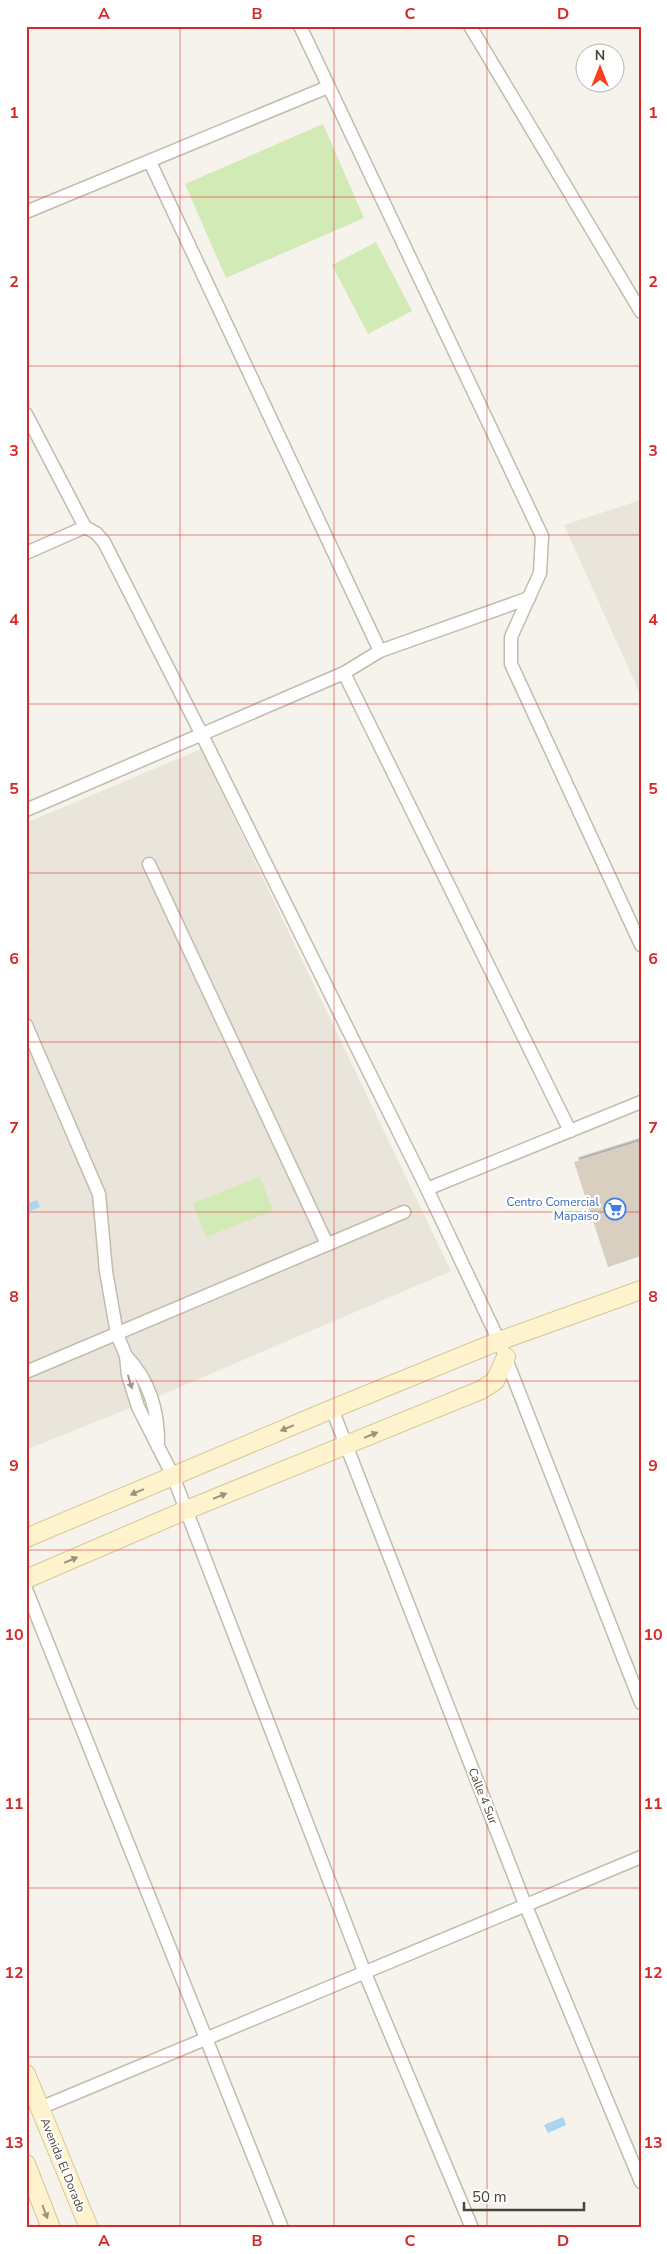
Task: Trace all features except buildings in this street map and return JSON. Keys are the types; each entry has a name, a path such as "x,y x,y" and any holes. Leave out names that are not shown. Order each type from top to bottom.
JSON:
{"street":[{"path":"300,26 542,536 540,573 511,637 511,664 641,946"},
{"path":"470,26 641,312"},
{"path":"26,212 328,87"},
{"path":"150,162 380,651"},
{"path":"26,414 85,528 96,532 104,542 427,1189 506,1357 641,1703"},
{"path":"26,553 85,528"},
{"path":"26,810 201,733 344,674 380,651 529,598"},
{"path":"344,674 570,1131"},
{"path":"149,864 328,1244"},
{"path":"26,1025 99,1194 106,1271 117,1334 126,1356 140,1370 152,1399 158,1427 158,1446 172,1476 364,1971 472,2228"},
{"path":"427,1189 641,1102"},
{"path":"26,1372 404,1212"},
{"path":"26,1538 499,1341 641,1290"},
{"path":"26,1579 184,1510 481,1390 495,1382 506,1357"},
{"name":"Calle 4 Sur","path":"332,1409 525,1904 641,2182"},
{"path":"26,1590 282,2228"},
{"path":"40,2108 364,1971 641,1857"},
{"name":"Avenida El Dorado","path":"26,2074 89,2228"},
{"path":"26,2164 30,2182 51,2228"}],"shaded area":[{"path":"641,500 641,696 564,525"},
{"path":"201,749 451,1271 152,1399 26,1450 26,823"}],"green space":[{"path":"323,124 364,218 226,278 185,184"},
{"path":"376,242 412,311 368,334 332,265"},
{"path":"260,1177 273,1211 206,1237 193,1203"}],"water":[{"path":"37,1200 40,1207 26,1212 26,1204"},
{"path":"563,2117 566,2125 548,2133 544,2125"}],"place":[{"name":"Centro Comercial Mapaiso","path":"615,1209"}]}
